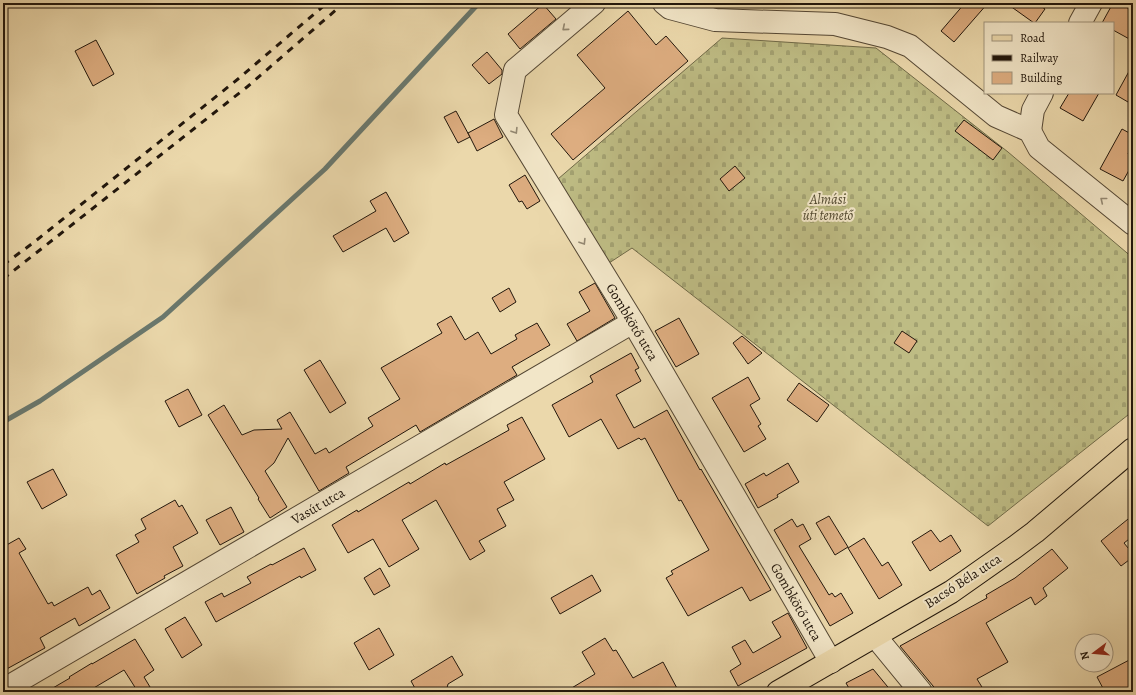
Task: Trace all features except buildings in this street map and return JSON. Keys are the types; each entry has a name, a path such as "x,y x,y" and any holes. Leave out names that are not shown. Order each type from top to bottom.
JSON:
{"main road":[{"name":"Bacsó Béla utca","path":"778,692 951,592 1035,532 1133,449"}],"street":[{"name":"Gombkötő utca","path":"594,3 515,70 506,115 633,322 831,662"},
{"path":"664,3 670,8 715,20 835,24 887,37 910,46 996,116 1030,131"},
{"path":"1081,22 1091,3"},
{"path":"1041,94 1033,110 1030,131 1039,148 1133,224"},
{"name":"Vasút utca","path":"3,690 633,322"},
{"path":"874,636 921,692"}],"green space":[{"name":"Almási úti temető","path":"722,38 876,48 1008,152 1133,258 1133,411 988,526 632,248 606,265 558,179"}],"waterway":[{"path":"3,422 40,401 163,317 325,169 479,3"}],"railway":[{"path":"3,265 33,243 238,79 327,3"},
{"path":"3,279 247,87 344,3"}]}
